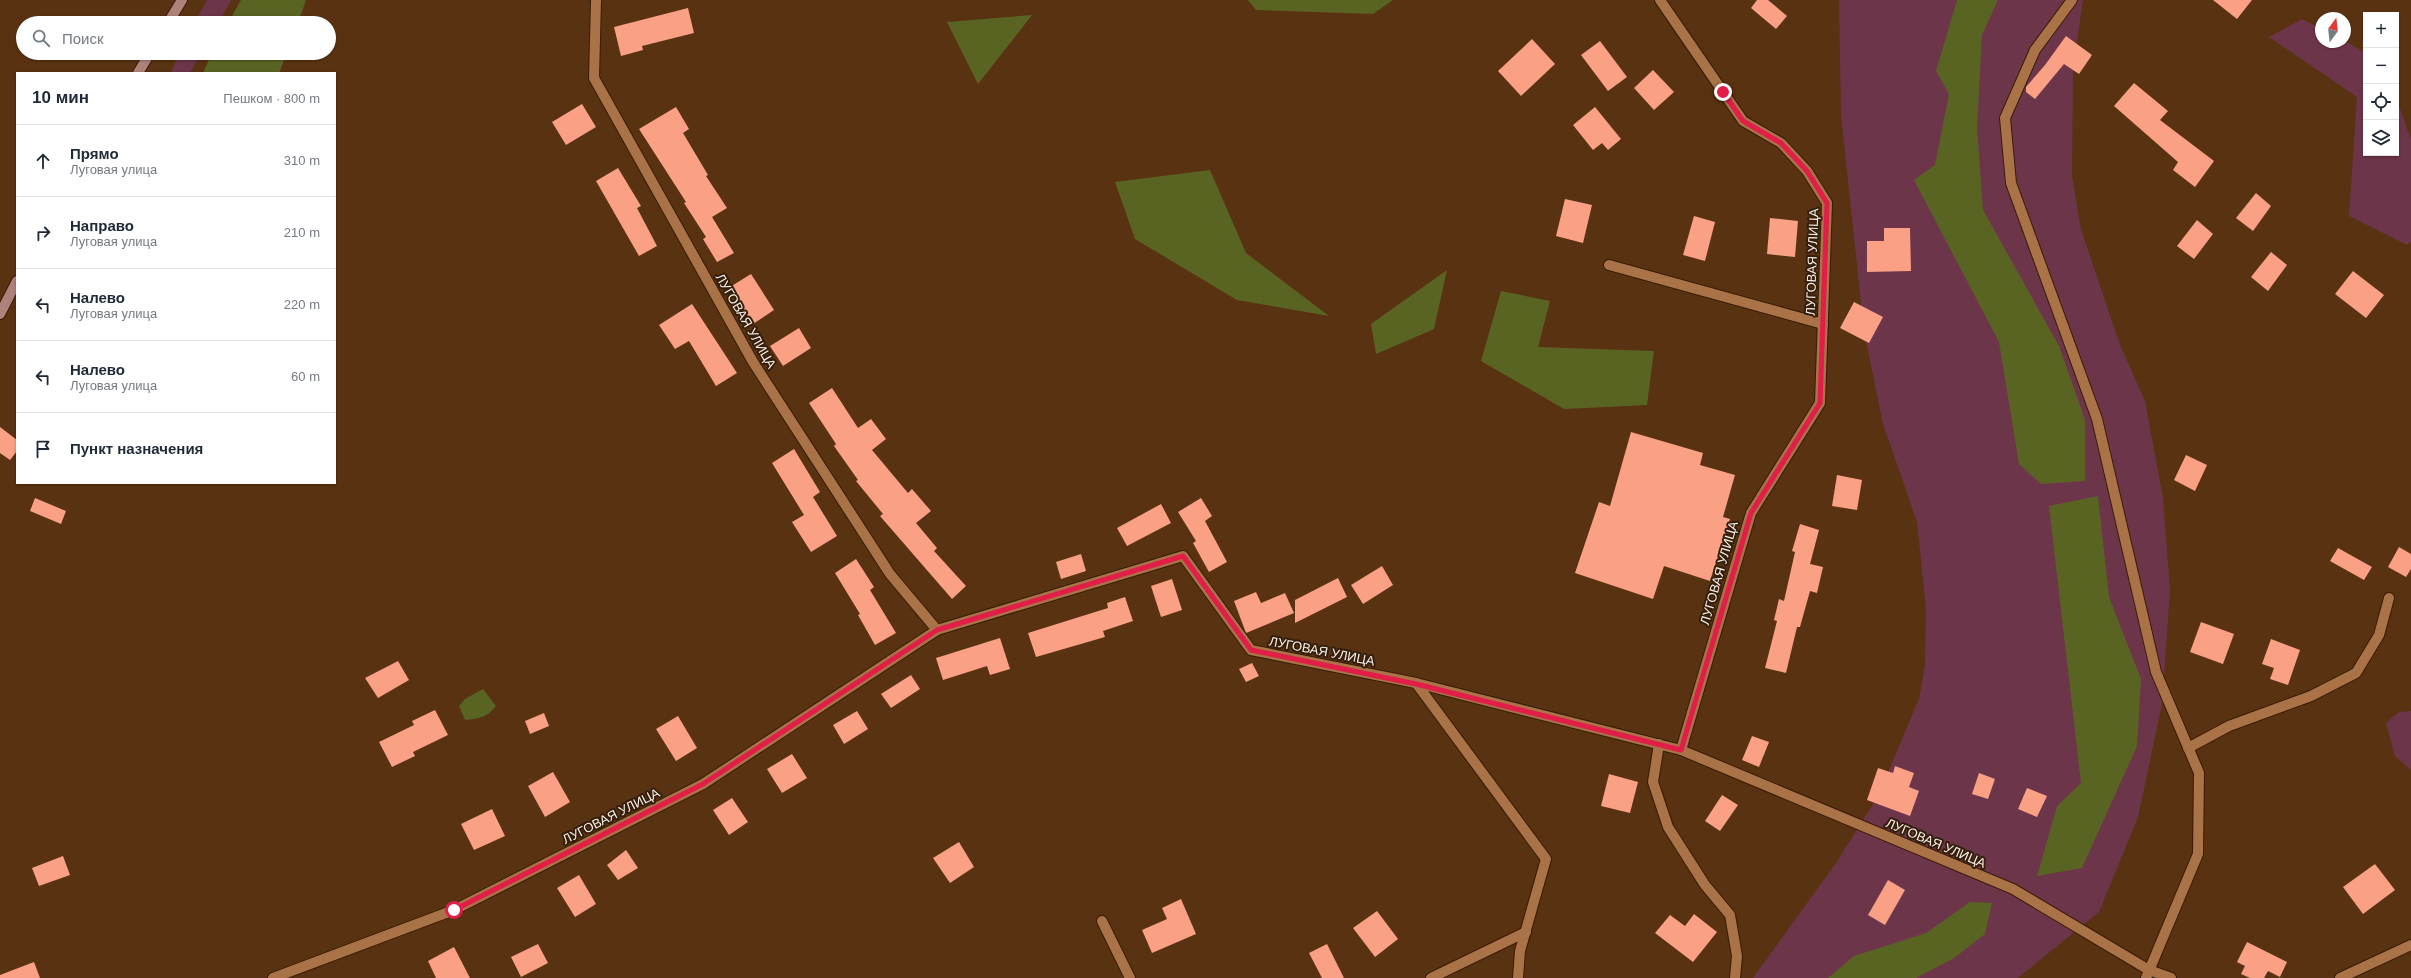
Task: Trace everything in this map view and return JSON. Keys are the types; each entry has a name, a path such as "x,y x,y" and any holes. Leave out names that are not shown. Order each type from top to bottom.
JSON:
{"main road":[{"path":"172,16 182,0"},
{"path":"139,72 146,60"},
{"path":"0,314 16,283"}],"street":[{"name":"ЛУГОВАЯ УЛИЦА","path":"596,0 594,78 753,362 890,574 937,630"},
{"name":"ЛУГОВАЯ УЛИЦА","path":"1660,0 1743,121 1781,143 1807,171 1827,203 1820,403 1751,513 1681,750"},
{"path":"2072,0 2035,50 2005,118 2011,184 2097,419 2156,672 2199,773 2198,854 2147,974"},
{"name":"ЛУГОВАЯ УЛИЦА","path":"1609,265 1823,324"},
{"name":"ЛУГОВАЯ УЛИЦА","path":"273,978 454,910 703,784 937,630 1183,556 1251,650 1416,684 1681,750 2013,889 2147,974 2171,978"},
{"path":"2188,748 2229,726 2311,696 2356,673 2379,635 2389,598"},
{"path":"1416,684 1546,859 1520,951 1518,978"},
{"path":"1659,744 1653,782 1668,827 1705,885 1730,915 1738,956 1735,978"},
{"path":"1102,921 1130,978"},
{"path":"1431,978 1526,932"},
{"path":"2340,978 2411,945"}],"shaded area":[{"path":"207,0 231,0 222,16 198,16"},
{"path":"241,0 306,0 300,16 232,16"},
{"path":"1248,0 1393,0 1373,14 1256,10"},
{"path":"1839,0 2083,0 2073,69 2072,176 2081,229 2120,345 2145,401 2163,498 2170,590 2162,704 2138,817 2099,912 2018,978 1753,978 1836,863 1878,796 1919,699 1925,664 1926,609 1917,522 1883,424 1864,331 1841,115"},
{"path":"1957,0 1998,0 1982,35 1977,127 1983,210 2059,346 2085,420 2085,481 2041,484 2019,464 1999,342 1914,180 1935,165 1949,94 1936,71"},
{"path":"1032,15 978,84 947,22"},
{"path":"2302,19 2315,26 2315,48 2351,48 2351,44 2363,51 2363,156 2399,156 2399,106 2411,140 2411,241 2407,245 2349,216 2357,97 2269,37"},
{"path":"176,60 197,60 191,72 171,72"},
{"path":"209,60 284,60 279,72 203,72"},
{"path":"1210,170 1246,253 1329,316 1237,300 1135,239 1115,182"},
{"path":"1447,270 1434,329 1376,354 1371,324"},
{"path":"1501,291 1550,301 1538,347 1654,351 1647,405 1564,409 1481,361"},
{"path":"2098,496 2109,597 2141,679 2137,746 2082,868 2037,876 2057,806 2081,783 2049,506"},
{"path":"483,689 496,706 490,713 482,717 465,720 459,706 465,699"},
{"path":"2411,711 2411,770 2395,756 2386,723 2399,712"},
{"path":"1970,902 1992,903 1985,934 1954,958 1916,978 1828,978 1854,956 1926,933"}],"building":[{"path":"1757,0 1768,0 1787,16 1776,29 1751,8"},
{"path":"2213,0 2252,0 2237,19"},
{"path":"688,8 694,33 642,46 643,50 621,56 614,27"},
{"path":"2066,36 2092,55 2079,74 2064,64 2035,99 2026,92 2026,87 2045,65"},
{"path":"1532,39 1555,64 1521,96 1498,71"},
{"path":"1600,41 1627,77 1608,91 1581,55"},
{"path":"1653,70 1674,92 1654,110 1634,88"},
{"path":"2134,83 2168,111 2160,120 2214,161 2195,187 2173,170 2178,162 2114,106"},
{"path":"582,104 596,127 566,145 552,122"},
{"path":"676,107 689,129 683,133 708,175 706,176 727,208 712,217 734,253 717,262 703,239 706,237 684,203 686,202 639,129"},
{"path":"1595,107 1621,139 1608,150 1602,143 1593,150 1573,125"},
{"path":"618,168 641,206 637,208 657,246 639,256 596,181"},
{"path":"2256,193 2271,206 2253,231 2236,218"},
{"path":"1565,199 1592,205 1583,243 1556,236"},
{"path":"1694,216 1715,222 1705,261 1683,255"},
{"path":"1770,218 1798,221 1795,257 1767,254"},
{"path":"2197,220 2213,234 2194,259 2177,246"},
{"path":"1884,228 1910,228 1911,271 1867,272 1867,241 1884,241"},
{"path":"2271,252 2287,265 2268,291 2251,277"},
{"path":"2353,271 2384,295 2366,318 2335,294"},
{"path":"751,274 774,310 753,324 730,287"},
{"path":"1854,302 1883,317 1869,343 1840,328"},
{"path":"692,304 737,373 716,386 689,341 675,349 659,325"},
{"path":"799,328 811,348 783,366 770,346"},
{"path":"832,388 858,428 871,419 886,439 872,450 908,493 912,489 931,511 916,523 937,548 934,551 966,586 952,599 880,516 883,514 856,481 858,480 834,446 836,444 809,403"},
{"path":"0,427 16,439 16,452 10,460 0,453"},
{"path":"1631,432 1703,453 1700,465 1735,475 1723,517 1730,519 1710,581 1664,566 1653,599 1575,573 1599,502 1610,506"},
{"path":"794,449 820,492 813,497 837,536 811,552 792,522 804,515 772,463"},
{"path":"2186,455 2207,465 2195,491 2174,480"},
{"path":"1837,475 1862,480 1857,510 1832,506"},
{"path":"35,498 66,511 61,524 30,511"},
{"path":"1201,498 1212,516 1205,521 1227,562 1209,572 1193,543 1196,541 1178,512"},
{"path":"1161,504 1171,523 1127,546 1117,528"},
{"path":"1800,524 1819,530 1810,564 1823,567 1817,593 1810,591 1800,627 1797,627 1786,673 1765,668 1777,621 1774,620 1779,599 1784,601 1795,552 1792,551"},
{"path":"2399,547 2411,554 2411,569 2406,577 2388,567"},
{"path":"2338,548 2372,567 2364,580 2330,561"},
{"path":"1081,554 1086,571 1061,579 1056,562"},
{"path":"856,559 874,587 870,590 896,633 875,645 858,615 860,614 835,573"},
{"path":"1382,566 1393,585 1363,604 1351,585"},
{"path":"1338,578 1347,597 1295,623 1295,600"},
{"path":"1172,579 1182,610 1161,617 1151,586"},
{"path":"1256,592 1261,603 1285,593 1294,613 1246,633 1234,601"},
{"path":"1125,597 1133,621 1103,631 1105,637 1036,657 1028,633 1108,608 1107,603"},
{"path":"2201,622 2234,634 2223,664 2190,652"},
{"path":"1000,638 1010,669 990,675 987,666 943,680 936,658"},
{"path":"2271,639 2300,650 2288,685 2270,679 2274,668 2262,664"},
{"path":"398,661 409,680 378,698 365,678"},
{"path":"1252,663 1259,676 1246,682 1239,669"},
{"path":"911,675 920,689 891,708 881,694"},
{"path":"435,710 448,735 413,752 415,756 392,767 379,742 414,725 412,721"},
{"path":"857,711 868,729 844,744 833,725"},
{"path":"544,713 549,726 530,734 525,721"},
{"path":"678,716 697,748 676,761 656,729"},
{"path":"1752,736 1769,742 1759,767 1742,760"},
{"path":"792,754 807,778 782,793 767,769"},
{"path":"1895,766 1914,773 1909,787 1919,791 1910,816 1867,800 1878,768 1893,773"},
{"path":"553,772 570,802 545,817 528,786"},
{"path":"1979,773 1995,779 1988,799 1972,794"},
{"path":"1609,774 1638,782 1630,813 1601,806"},
{"path":"2027,788 2047,796 2037,817 2018,809"},
{"path":"1722,795 1738,805 1720,831 1705,821"},
{"path":"732,798 748,822 729,835 713,810"},
{"path":"492,809 505,836 474,850 461,824"},
{"path":"959,842 974,867 950,883 933,858"},
{"path":"626,850 638,868 618,880 607,865"},
{"path":"63,856 70,875 39,886 32,868"},
{"path":"2375,864 2395,890 2363,914 2343,887"},
{"path":"579,875 596,904 575,917 557,888"},
{"path":"1888,880 1905,890 1885,925 1868,915"},
{"path":"1181,899 1196,934 1152,953 1142,930 1167,919 1162,908"},
{"path":"1377,911 1398,939 1375,957 1353,928"},
{"path":"1694,914 1717,932 1693,962 1655,933 1670,915 1685,926"},
{"path":"2247,942 2287,962 2280,977 2268,971 2264,978 2250,978 2241,974 2245,966 2237,962"},
{"path":"538,944 548,963 521,977 511,957"},
{"path":"1327,944 1344,978 1322,978 1309,953"},
{"path":"454,947 470,978 436,978 428,961"},
{"path":"34,962 40,978 0,978 0,975"}],"route":[{"path":"454,910 703,784 937,630 1183,556 1219,603 1251,650 1416,684 1681,750 1751,513 1820,403 1827,203 1807,171 1781,143 1743,121 1723,92"}]}
